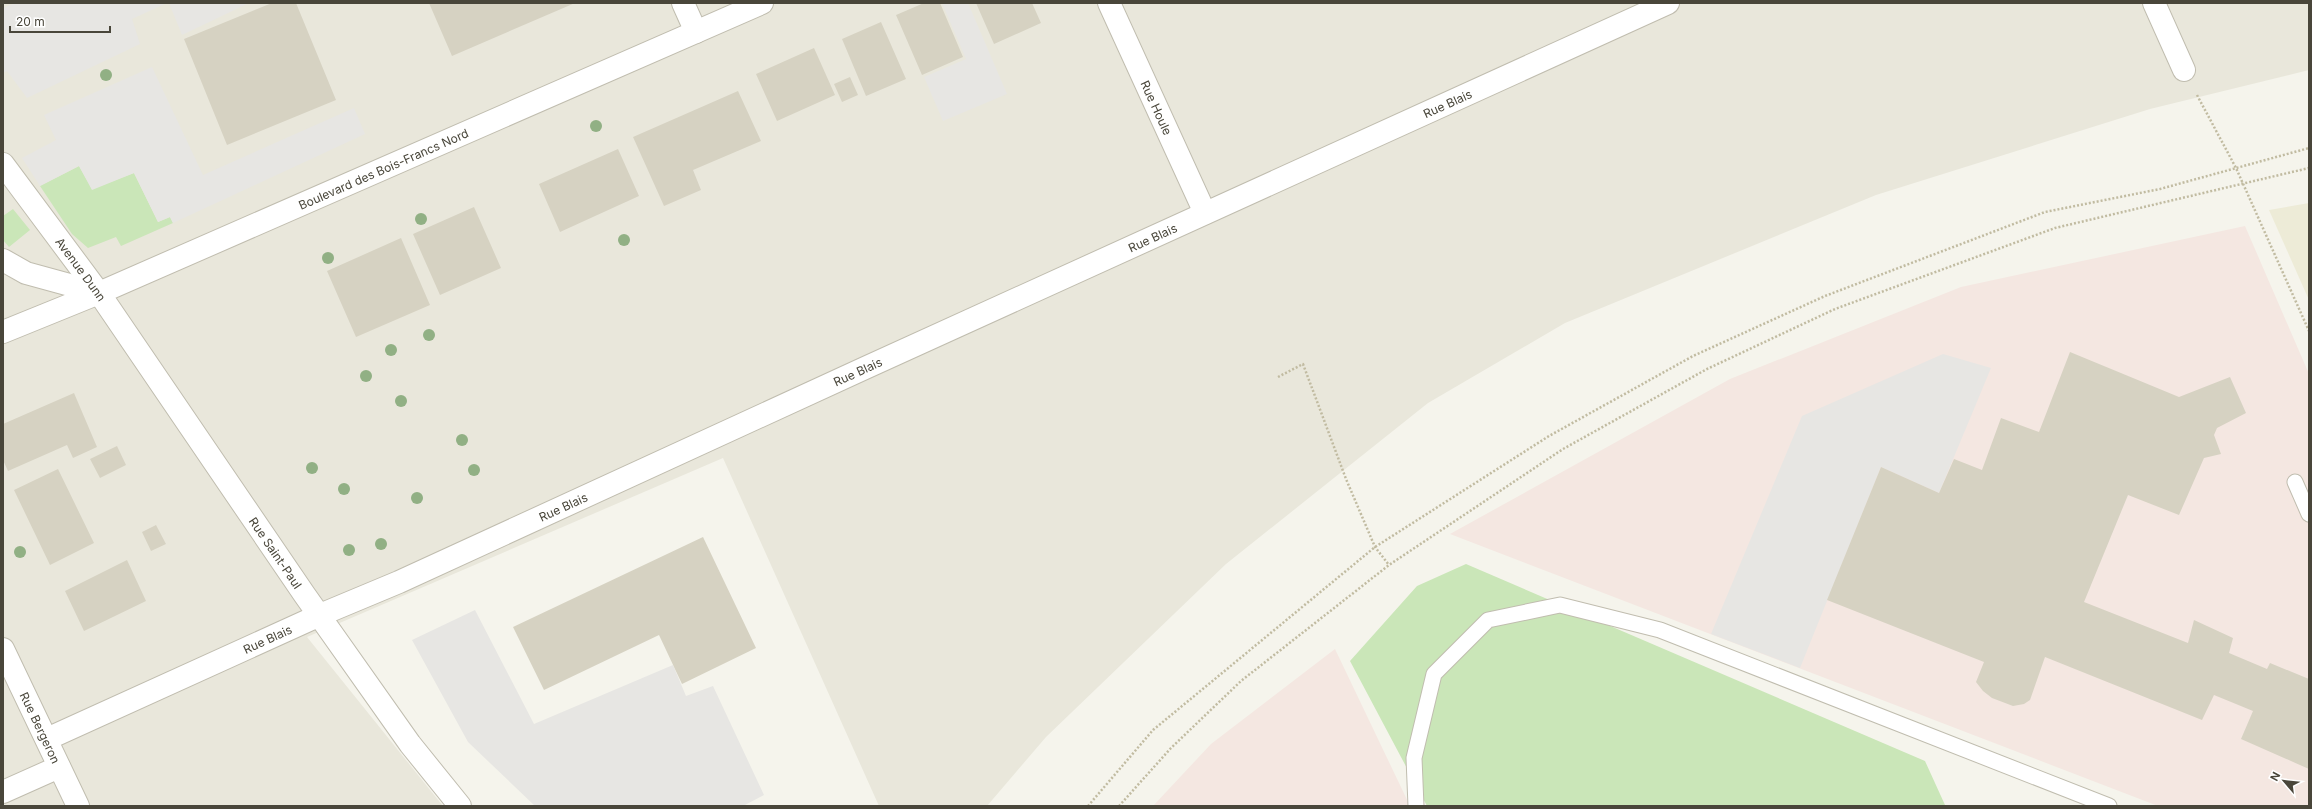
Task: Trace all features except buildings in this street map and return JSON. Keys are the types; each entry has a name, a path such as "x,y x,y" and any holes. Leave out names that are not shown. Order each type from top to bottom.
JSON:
{"street":[{"path":"683,3 696,32"},
{"name":"Boulevard des Bois-Francs Nord","path":"3,332 99,293 762,3"},
{"name":"Rue Houle","path":"1110,3 1205,213"},
{"name":"Rue Blais","path":"47,739 320,615 406,579 1205,213 1668,3"},
{"path":"2154,3 2184,70"},
{"name":"Avenue Dunn","path":"4,168 99,293"},
{"name":"Avenue Dunn","path":"3,260 26,273 99,293"},
{"name":"Rue Saint-Paul","path":"99,293 410,744 460,806"},
{"name":"Rue Bergeron","path":"3,649 78,806"},
{"path":"3,792 59,767"}],"lane":[{"path":"2294,482 2309,514"},
{"path":"1416,806 1414,758 1434,674 1488,620 1560,605 1660,630 2109,806"}],"path":[{"path":"2184,70 2236,168 2309,331"},
{"path":"1088,806 1153,730 1375,547 1549,436 1693,356 1825,296 2045,212 2160,189 2309,148"},
{"path":"1119,806 1171,748 1241,681 1389,565 1563,449 1707,369 1835,309 2055,228 2309,168"},
{"path":"1278,377 1303,364 1346,479 1375,547 1389,565"}],"shaded area":[{"path":"3,3 2309,3 2309,70 2150,109 1876,195 1565,323 1428,403 1226,564 1046,737 987,806 879,806 723,458 307,637 443,806 3,806"},
{"path":"15,3 167,3 132,19 140,44 27,98 7,71 3,73 3,8"},
{"path":"169,3 249,3 182,35"},
{"path":"942,3 968,3 1007,94 943,121 924,77 966,59"},
{"path":"152,67 203,175 354,108 365,134 173,223 170,217 158,222 134,173 92,190 79,166 40,186 22,158 56,140 44,115"},
{"path":"2309,203 2309,300 2269,210"},
{"path":"2245,226 2309,374 2309,806 2158,806 1450,534 1730,379 1961,287"},
{"path":"1943,354 1991,368 1939,493 1881,467 1800,668 1711,634 1802,416"},
{"path":"475,610 534,724 673,665 686,696 713,686 764,795 743,806 535,806 468,742 412,640"},
{"path":"1335,649 1410,806 1153,806 1211,744"}],"green space":[{"path":"79,166 92,189 134,173 158,222 170,217 173,223 121,246 116,237 88,248 72,234 40,186"},
{"path":"13,209 30,230 9,247 3,240 3,216"},
{"path":"1466,564 1925,761 1945,805 1427,806 1350,661 1417,586"}]}
